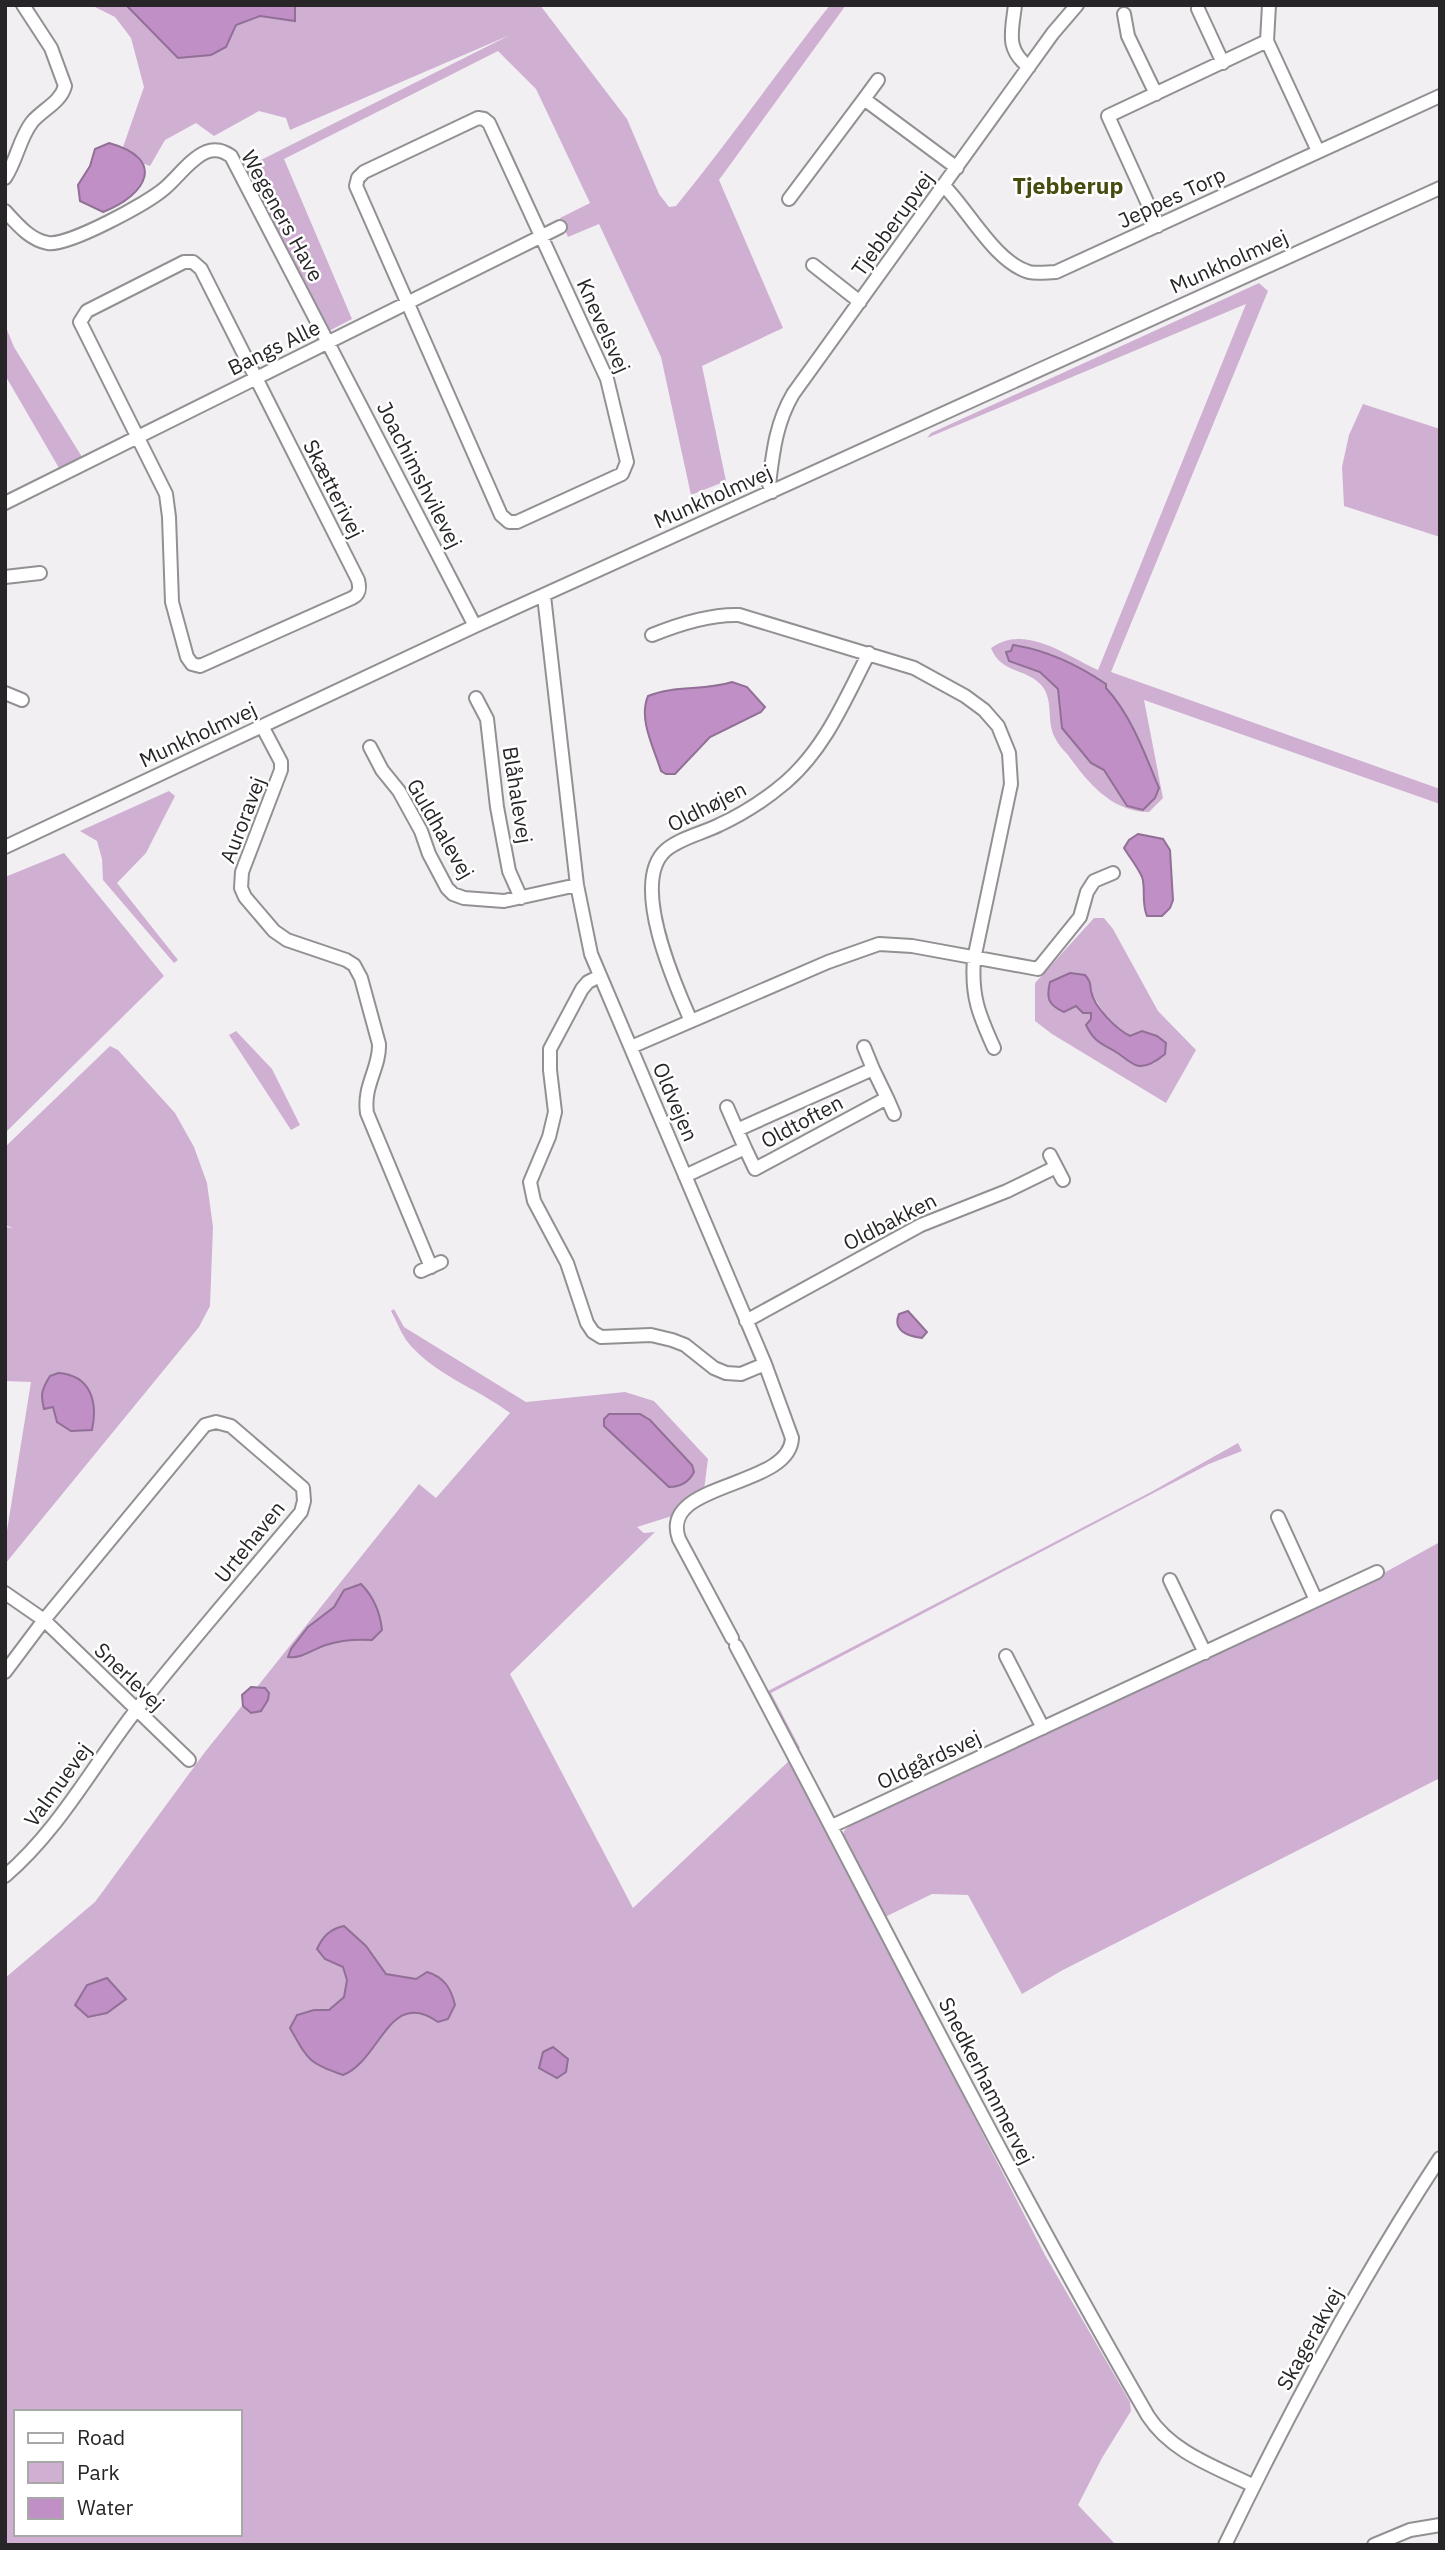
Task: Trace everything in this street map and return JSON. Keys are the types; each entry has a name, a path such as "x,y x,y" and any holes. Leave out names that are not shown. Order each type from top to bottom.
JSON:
{"street":[{"path":"5,177 15,162 27,130 39,115 62,95 65,86 51,48 23,5"},
{"path":"1016,5 1012,47 1029,67"},
{"name":"Tjebberupvej","path":"772,492 769,484 775,435 793,394 1029,67 1077,5"},
{"path":"1269,5 1267,41 1318,151"},
{"path":"1198,9 1223,63"},
{"path":"1125,14 1128,37 1156,94"},
{"path":"1158,226 1108,116 1267,41"},
{"path":"789,199 878,79"},
{"name":"Jeppes Torp","path":"944,187 996,248 1012,262 1029,272 1061,270 1440,96"},
{"name":"Tjebberupvej","path":"864,99 957,168"},
{"name":"Knevelsvej","path":"471,119 484,119 489,123 607,379 627,462 625,471 618,477 517,522 509,522 503,518 409,303 357,188 357,181 364,172 471,119"},
{"name":"Wegeners Have","path":"5,211 33,237 49,243 65,242 144,204 204,153 215,150 223,152 231,156 242,174 329,342"},
{"name":"Munkholmvej","path":"5,847 475,626 1440,188"},
{"name":"Bangs Alle","path":"5,503 560,228"},
{"name":"Skætterivej","path":"184,262 193,262 201,268 257,378 358,580 359,591 352,598 207,665 192,664 187,657 172,602 166,494 138,437 81,326 81,319 87,311 184,262"},
{"name":"Tjebberupvej","path":"813,265 860,302"},
{"name":"Joachimshvilevej","path":"329,342 475,626"},
{"path":"5,577 40,573"},
{"name":"Oldvejen","path":"544,596 583,924 600,976 765,1364 791,1432 790,1449 785,1458 772,1467 715,1491 686,1508 676,1525 683,1547"},
{"path":"652,635 697,620 739,615 914,668 965,696 992,718 1007,745 1012,765 1011,784 974,959 973,983 975,1001 994,1048"},
{"name":"Oldhøjen","path":"691,1021 663,953 656,926 653,885 656,864 670,848 744,812 796,773 832,726 869,653"},
{"path":"5,693 22,700"},
{"name":"Blåhalevej","path":"476,698 487,719 497,807 509,871 521,898"},
{"name":"Auroravej","path":"262,726 281,762 281,770 244,866 241,888 269,927 280,936 346,960 357,969 379,1044 378,1056 366,1093 368,1117 431,1267"},
{"name":"Guldhalevej","path":"370,747 421,831 429,854 447,889 464,898 504,901 577,885"},
{"path":"631,1047 869,946 903,945 1034,970 1041,968 1080,917 1087,892 1094,881 1113,873"},
{"path":"600,976 588,982 582,989 550,1049 555,1112 549,1136 530,1178 534,1201 561,1248 587,1323 597,1335 612,1339 651,1335 672,1340 685,1345 714,1368 726,1373 741,1374 765,1364"},
{"path":"864,1048 894,1114"},
{"name":"Oldtoften","path":"873,1069 737,1130 755,1168 887,1098"},
{"path":"727,1107 737,1130"},
{"name":"Oldtoften","path":"685,1176 746,1148"},
{"name":"Oldbakken","path":"746,1321 921,1225 1010,1189 1053,1161 1063,1180"},
{"name":"Urtehaven","path":"44,1620 205,1425 216,1422 232,1426 300,1483 304,1497 300,1512 136,1710"},
{"path":"1278,1517 1317,1600"},
{"name":"Snedkerhammervej","path":"683,1547 1038,2222 1147,2416 1163,2436 1177,2447 1254,2486"},
{"name":"Oldgårdsvej","path":"832,1826 1377,1572"},
{"path":"1170,1580 1205,1653"},
{"name":"Snerlevej","path":"5,1593 44,1620 189,1760"},
{"path":"5,1672 44,1620"},
{"path":"1006,1656 1043,1728"},
{"name":"Valmuevej","path":"5,1876 25,1859 51,1830 136,1710"},
{"name":"Skagerakvej","path":"1226,2545 1254,2486 1340,2324 1440,2158"},
{"path":"1374,2545 1409,2530 1440,2525"}],"green space":[{"path":"91,5 540,5 627,119 659,194 669,207 676,206 696,181 830,5 846,5 719,180 783,328 702,366 726,481 691,495 661,357 599,224 568,237 560,218 590,203 536,89 498,51 284,159 352,319 329,331 245,168 510,35 290,130 286,118 259,111 214,136 196,123 165,140 150,166 142,163 123,147 144,87 131,38 115,17"},
{"path":"1259,283 1268,291 1111,672 1440,789 1440,804 1144,700 1163,798 1149,812 1124,807 1102,794 1084,776 1058,742 1052,732 1048,698 1042,686 1036,680 1001,662 991,648 1004,641 1032,640 1046,644 1098,670 1246,304 927,438 931,433"},
{"path":"5,325 14,347 82,457 59,468 5,375"},
{"path":"1363,404 1440,429 1440,537 1344,506 1342,467 1349,435"},
{"path":"169,791 175,796 146,853 117,883 178,960 174,963 103,880 102,859 97,841 80,831"},
{"path":"64,853 164,976 5,1133 5,877"},
{"path":"1094,918 1104,918 1113,929 1158,1011 1196,1050 1166,1103 1035,1021 1035,983","holes":["1091,992 1107,1018 1130,1037 1155,1063 1136,1065 1100,1043 1086,1025 1091,1019 1091,1013 1083,1013 1076,1006"]},
{"path":"236,1031 272,1069 300,1125 291,1130 229,1035"},
{"path":"110,1046 118,1050 175,1113 194,1147 207,1183 213,1227 210,1306 199,1327 5,1564 5,1543 31,1382 5,1381 5,1227 13,1228 5,1225 5,1147","holes":["58,1373 68,1374 85,1385 95,1414 53,1406 44,1408"]},
{"path":"394,1309 404,1327 526,1402 625,1392 654,1401 708,1459 704,1490 684,1502 672,1516 637,1527 644,1533 655,1532 510,1674 633,1908 790,1760 1045,2255 1130,2402 1131,2411 1102,2458 1078,2505 1116,2545 5,2545 5,1978 95,1902 205,1752 419,1484 436,1498 510,1413 429,1362 406,1340 391,1311"},
{"path":"1238,1443 1242,1451 1209,1464 771,1693 800,1748 796,1750 766,1692 1151,1492"},
{"path":"1440,1542 1440,1778 1061,1971 1022,1994 968,1895 932,1894 885,1917 843,1837 844,1831 853,1822 1382,1574"}],"water":[{"path":"126,5 295,5 295,21 260,16 236,25 226,47 211,55 178,58"},
{"path":"109,143 139,158 144,167 144,177 140,187 131,196 103,212 80,201 78,185 90,166 95,149"},
{"path":"1013,645 1062,659 1106,684 1137,735 1159,788 1155,798 1143,810 1127,806 1104,770 1091,763 1062,728 1058,689 1040,672 1009,661 1006,652 1011,651"},
{"path":"732,682 747,687 765,707 761,712 710,737 675,774 661,771 646,724 645,705 648,696 669,690"},
{"path":"1138,834 1163,839 1170,850 1173,900 1162,916 1147,916 1142,877 1124,848 1129,840"},
{"path":"1070,973 1085,975 1096,1004 1118,1028 1130,1036 1142,1031 1157,1036 1166,1043 1165,1054 1146,1065 1134,1064 1093,1036 1086,1025 1091,1019 1091,1013 1083,1013 1076,1006 1064,1012 1054,1007 1048,997 1050,982"},
{"path":"908,1311 927,1332 922,1338 900,1329 897,1320 899,1314"},
{"path":"58,1373 78,1379 90,1392 94,1410 92,1430 71,1431 57,1422 53,1407 44,1409 44,1388 50,1376"},
{"path":"609,1414 640,1414 650,1420 692,1465 694,1472 690,1479 669,1487 604,1426 604,1419"},
{"path":"361,1584 376,1605 380,1617 382,1630 372,1640 337,1642 303,1655 288,1657 308,1627 334,1607 344,1590"},
{"path":"251,1687 265,1688 269,1693 261,1711 251,1713 243,1706 242,1695"},
{"path":"344,1926 366,1946 386,1974 416,1979 427,1972 433,1974 446,1984 455,2005 448,2019 438,2022 421,2014 408,2013 396,2019 356,2067 343,2075 310,2059 290,2028 297,2015 314,2010 329,2010 344,1997 347,1980 343,1967 325,1959 317,1949 328,1934"},
{"path":"107,1978 126,1999 107,2013 88,2017 75,2005 87,1985"},
{"path":"553,2047 568,2059 566,2072 557,2078 539,2068 543,2052"}],"district":[{"name":"Tjebberup","path":"1068,186"}]}
